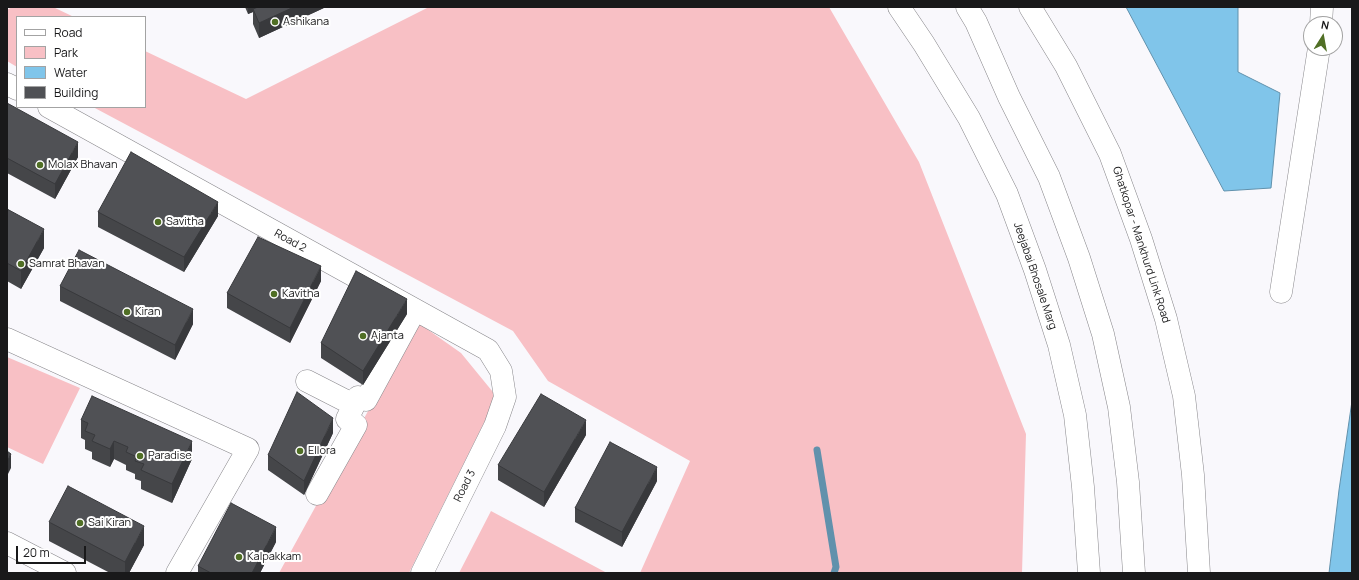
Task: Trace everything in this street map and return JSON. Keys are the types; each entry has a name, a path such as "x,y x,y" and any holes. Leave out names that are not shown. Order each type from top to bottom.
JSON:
{"main road":[{"name":"Jeejabai Bhosale Marg","path":"899,7 924,44 969,118 1007,194 1035,270 1059,345 1075,415 1083,486 1089,573"},
{"path":"967,7 976,22 1008,97 1049,177 1103,334 1119,407 1128,482 1134,573"},
{"name":"Ghatkopar - Mankhurd Link Road","path":"1030,7 1066,66 1110,154 1141,239 1166,318 1184,396 1193,475 1199,573"},
{"path":"1281,292 1318,56"},
{"path":"7,84 16,89"},
{"name":"Road 2","path":"51,108 488,350 501,371 505,397"},
{"path":"316,494 356,425 347,419 358,397 366,400 415,310"},
{"path":"7,338 248,449 177,573"},
{"path":"307,381 354,405"},
{"name":"Road 3","path":"422,573 495,426 505,397"},
{"path":"7,543 65,573"}],"green space":[{"path":"12,7 53,7 72,16 16,16 16,66 7,61 7,10"},
{"path":"429,7 829,7 919,162 1026,434 1022,573 640,573 690,461 548,381 513,331 95,108 146,108 146,51 246,99"},
{"path":"417,322 461,353 497,397 409,573 279,573"},
{"path":"7,357 80,388 43,464 7,447"},
{"path":"491,511 607,573 459,573"}],"water":[{"path":"1126,7 1238,7 1238,72 1280,93 1271,188 1224,191"},
{"path":"1352,401 1352,573 1329,573 1339,490"}],"building":[{"path":"258,7 294,7 259,23 253,9"},
{"name":"Molax Bhavan","path":"7,103 78,142 55,184 7,158"},
{"name":"Savitha","path":"131,152 218,202 184,257 98,212"},
{"path":"7,209 44,229 21,271 7,263"},
{"name":"Kavitha","path":"258,237 321,266 290,328 227,293"},
{"name":"Kiran","path":"79,250 193,309 175,345 60,286"},
{"name":"Ajanta","path":"356,271 407,299 363,371 321,343"},
{"name":"Ellora","path":"297,392 333,418 304,481 268,455"},
{"path":"541,394 586,420 544,492 498,465"},
{"path":"92,396 192,441 172,484 141,470 144,464 135,461 137,457 126,452 128,447 114,441 110,449 92,441 95,435 85,431 88,423 81,420"},
{"path":"610,442 657,467 622,532 575,508"},
{"path":"7,451 11,454 7,461"},
{"path":"68,486 144,526 125,562 49,522"},
{"name":"Kalpakkam","path":"231,503 276,527 252,573 211,573 198,566"}],"waterway":[{"path":"817,450 836,567 834,573"}],"place":[{"name":"Ashikana","path":"275,22"},
{"name":"Molax Bhavan","path":"40,165"},
{"name":"Savitha","path":"158,222"},
{"name":"Samrat Bhavan","path":"21,264"},
{"name":"Kavitha","path":"274,294"},
{"name":"Kiran","path":"127,312"},
{"name":"Ajanta","path":"363,336"},
{"name":"Ellora","path":"300,451"},
{"name":"Paradise","path":"140,456"},
{"name":"Sai Kiran","path":"80,523"},
{"name":"Kalpakkam","path":"239,557"}]}
